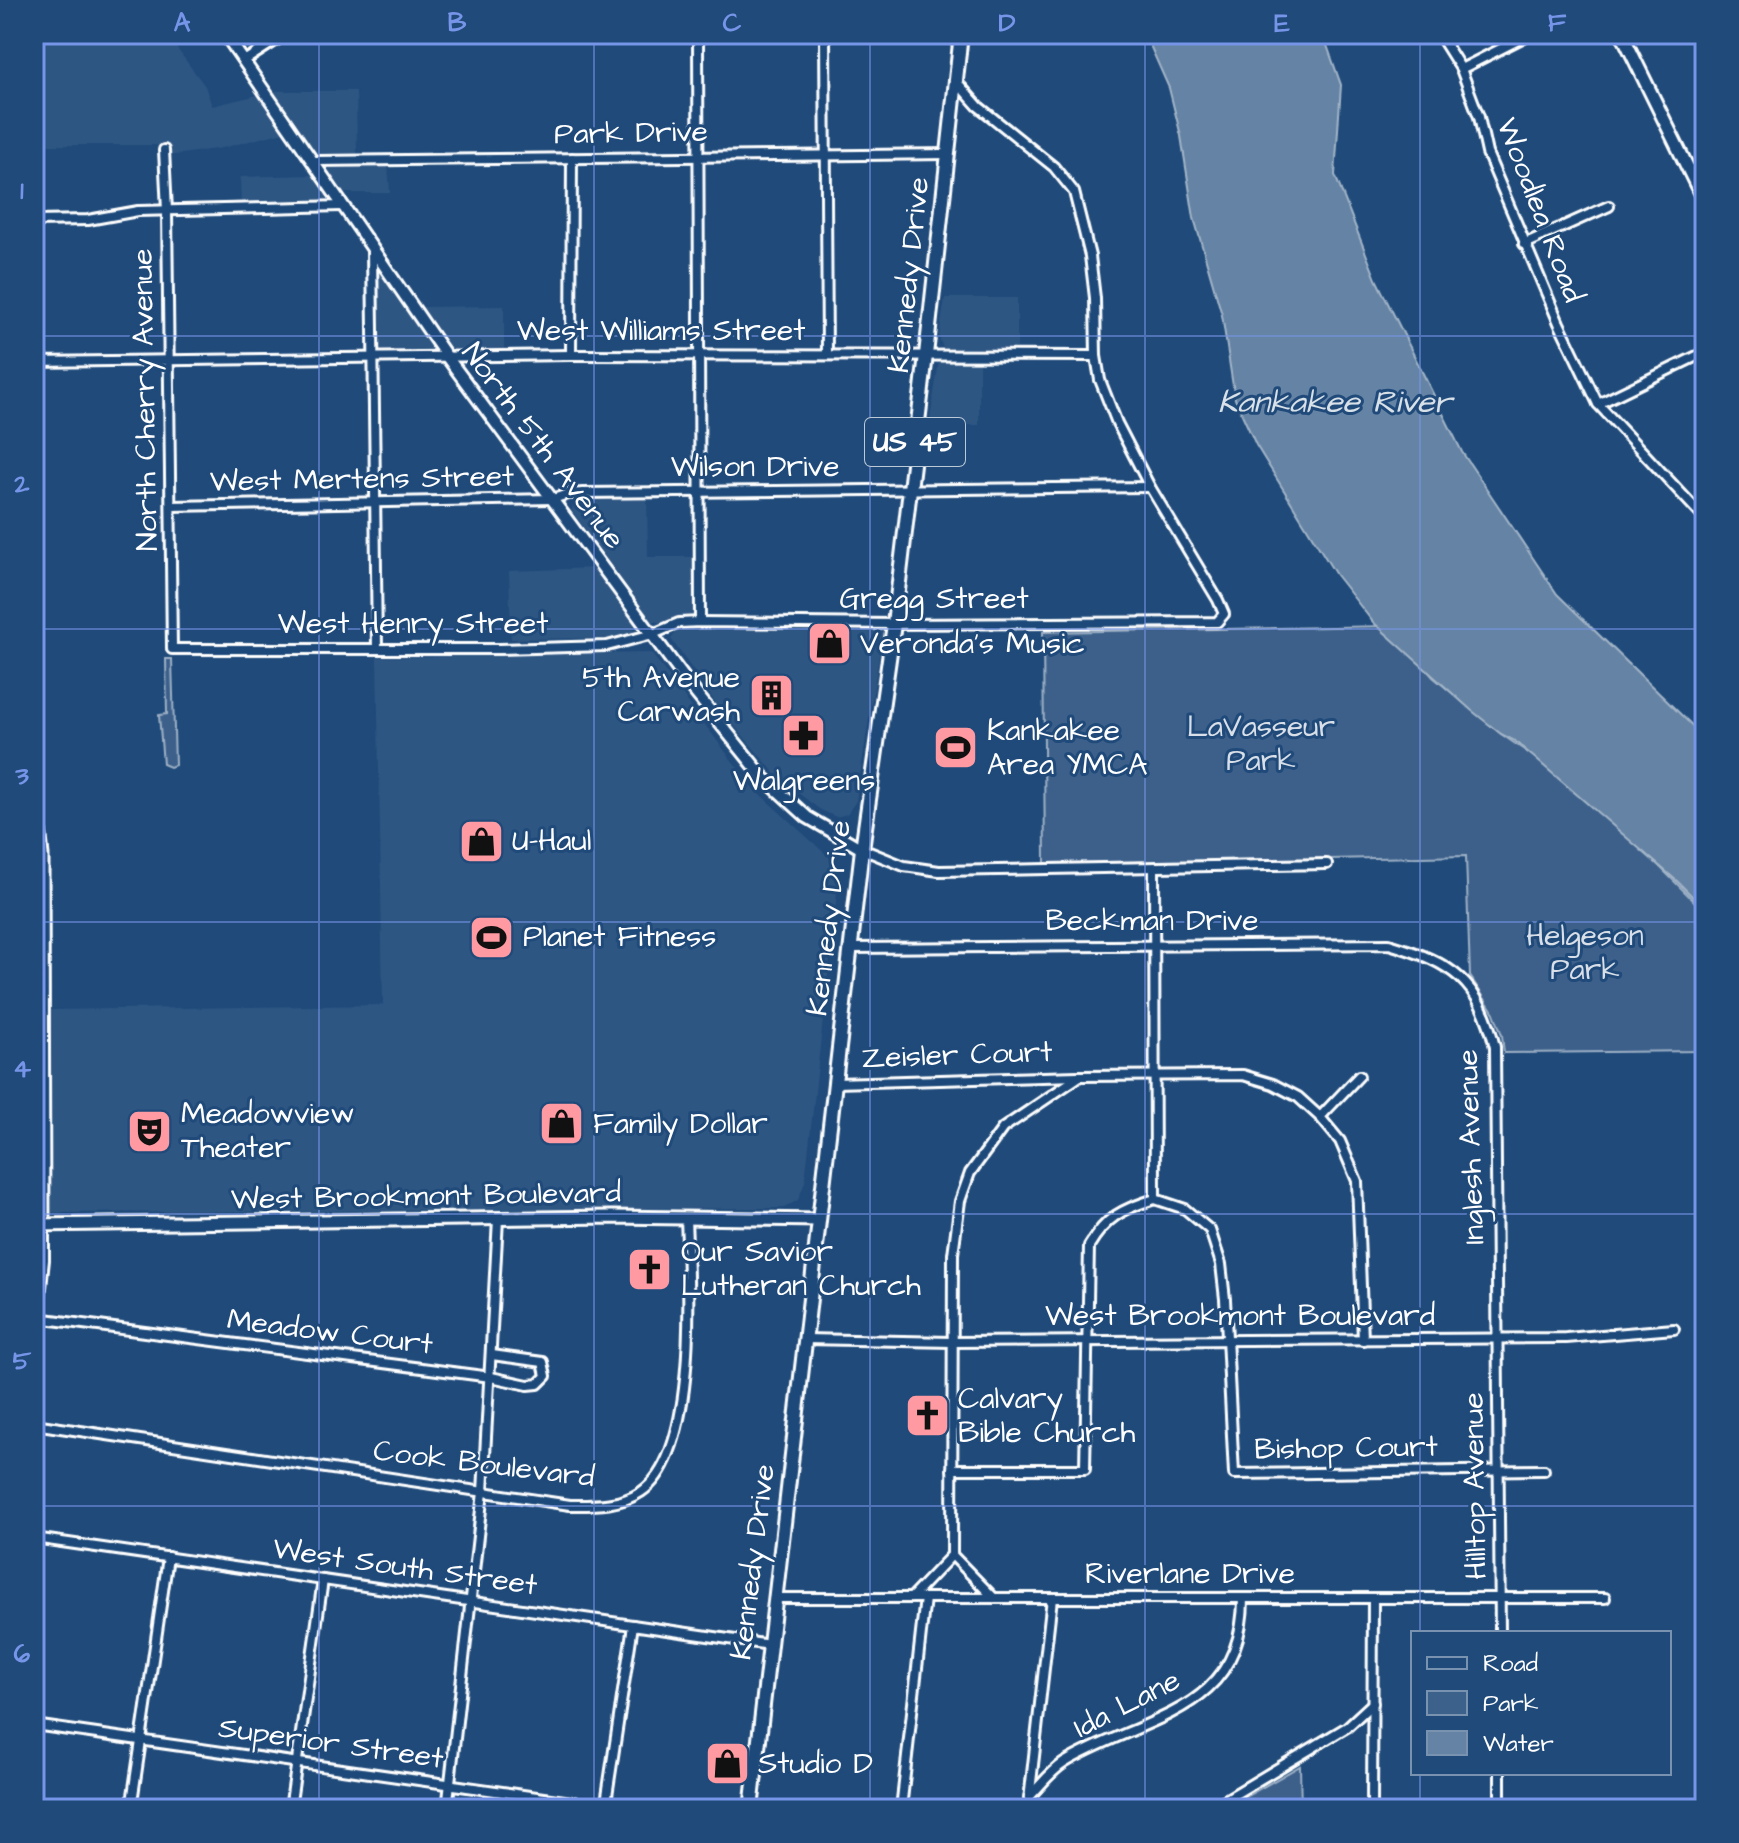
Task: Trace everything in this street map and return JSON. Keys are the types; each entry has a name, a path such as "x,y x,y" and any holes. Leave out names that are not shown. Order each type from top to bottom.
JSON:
{"main road":[{"name":"Kennedy Drive","path":"751,1809 862,849 894,624 926,355 961,34"},
{"path":"1622,34 1705,203"},
{"path":"34,784 42,855 38,1225"},
{"name":"West Brookmont Boulevard","path":"38,1225 686,1217 819,1220"}],"street":[{"name":"North 5th Avenue","path":"225,34 447,357 690,686 764,778 807,817 862,849"},
{"path":"244,61 286,34"},
{"path":"698,34 700,622"},
{"path":"825,34 827,355"},
{"name":"Woodlea Road","path":"1439,34 1461,69 1479,117 1487,153 1524,244 1598,404 1705,519"},
{"path":"1461,69 1530,34"},
{"path":"955,80 978,106 1054,167 1074,192 1090,256 1100,380 1117,423 1150,487"},
{"name":"North Cherry Avenue","path":"164,150 172,649"},
{"name":"Park Drive","path":"315,161 949,154"},
{"path":"571,355 572,158"},
{"path":"34,221 88,220 138,211 342,206"},
{"path":"1524,244 1609,206"},
{"path":"372,250 377,649"},
{"path":"1598,404 1705,352"},
{"name":"West Williams Street","path":"34,362 571,355 1096,356"},
{"name":"Wilson Drive","path":"553,499 568,494 1150,487"},
{"name":"Gregg Street","path":"653,634 679,623 700,622 1217,622 1224,614 1218,600 1150,487"},
{"name":"West Mertens Street","path":"171,506 553,499"},
{"name":"West Henry Street","path":"172,649 607,646 653,634"},
{"path":"862,849 920,870 1327,864"},
{"path":"1154,868 1155,1199"},
{"name":"Beckman Drive","path":"851,948 1389,944 1421,953 1449,968"},
{"name":"Inglesh Avenue","path":"1449,968 1471,989 1487,1015 1495,1047 1498,1338"},
{"name":"Zeisler Court","path":"835,1083 1155,1074 1243,1075 1273,1084 1298,1097 1320,1117 1340,1141 1357,1181 1363,1340"},
{"path":"911,1598 952,1555 953,1254 960,1201 970,1173 1003,1128 1080,1076"},
{"path":"1320,1117 1359,1076"},
{"path":"952,1469 1085,1469 1089,1246 1101,1226 1127,1208 1155,1199 1185,1209 1210,1230 1221,1264 1226,1340"},
{"name":"Cook Boulevard","path":"34,1424 570,1505 622,1502 643,1491 660,1472 673,1449 685,1380 689,1317 686,1217"},
{"path":"447,1809 483,1492 498,1219"},
{"path":"34,1344 43,1260 38,1225"},
{"name":"Meadow Court","path":"37,1318 491,1377 528,1385 538,1384 546,1376 543,1362 492,1355"},
{"name":"West Brookmont Boulevard","path":"805,1339 952,1342 1566,1338 1674,1329"},
{"name":"Hilltop Avenue","path":"1498,1338 1500,1631"},
{"name":"Bishop Court","path":"1226,1340 1234,1474 1544,1470"},
{"name":"West South Street","path":"34,1538 770,1645"},
{"path":"952,1555 994,1598"},
{"path":"131,1809 168,1557"},
{"path":"290,1809 323,1580"},
{"name":"Riverlane Drive","path":"775,1598 1605,1598"},
{"path":"901,1809 925,1598"},
{"path":"1028,1809 1052,1598"},
{"name":"Ida Lane","path":"1029,1797 1062,1764 1182,1708 1207,1689 1228,1668 1243,1620 1243,1598"},
{"path":"1372,1809 1373,1598"},
{"path":"606,1808 633,1625"},
{"path":"1210,1809 1347,1727 1373,1703"},
{"name":"Superior Street","path":"34,1725 621,1809"},
{"path":"1500,1775 1500,1809"}],"shaded area":[{"path":"34,34 166,34 205,86 212,106 258,95 284,132 222,148 168,156 163,147 156,145 34,145"},
{"path":"271,91 356,91 357,155 315,154"},
{"path":"388,165 390,193 343,193 328,171 331,166"},
{"path":"314,175 327,194 327,200 323,202 241,204 240,177"},
{"path":"380,274 434,345 433,350 378,351 377,277"},
{"path":"945,298 1017,298 1017,348 943,348 939,337"},
{"path":"504,306 504,351 456,352 422,307"},
{"path":"939,361 979,361 979,425 929,426"},
{"path":"581,499 647,499 648,557 695,557 694,616 667,624 652,621 572,511 573,503"},
{"path":"597,568 635,618 633,633 616,638 511,639 509,571"},
{"path":"877,627 882,637 856,801 847,814 836,817 819,809 779,778 720,709 671,639 677,631 698,628"},
{"path":"651,653 752,787 840,867 805,1182 798,1200 784,1208 52,1213 51,1010 383,1005 377,657"}],"green space":[{"name":"LaVasseur Park","path":"1391,626 1433,677 1501,734 1543,763 1647,854 1705,912 1702,1051 1504,1053 1502,1035 1494,1013 1470,976 1466,856 1045,863 1043,632"},
{"path":"166,659 172,659 175,765 170,767 163,764 159,715 167,714"},
{"path":"1300,1766 1301,1809 1224,1809"}],"water":[{"name":"Kankakee River","path":"1145,34 1323,34 1341,85 1335,175 1376,279 1462,452 1557,594 1705,738 1705,909 1515,741 1471,710 1373,622 1336,575 1256,445 1235,399 1222,315 1194,218 1181,136 1169,88"}],"place":[{"name":"Veronda's Music","path":"829,644"},
{"name":"5th Avenue Carwash","path":"771,695"},
{"name":"Walgreens","path":"804,735"},
{"name":"Kankakee Area YMCA","path":"956,748"},
{"name":"U-Haul","path":"481,841"},
{"name":"Planet Fitness","path":"492,937"},
{"name":"Family Dollar","path":"562,1124"},
{"name":"Meadowview Theater","path":"150,1131"},
{"name":"Our Savior Lutheran Church","path":"650,1269"},
{"name":"Calvary Bible Church","path":"927,1416"},
{"name":"Studio D","path":"727,1764"}],"park label":[{"name":"Helgeson Park","path":"1585,953"}]}
